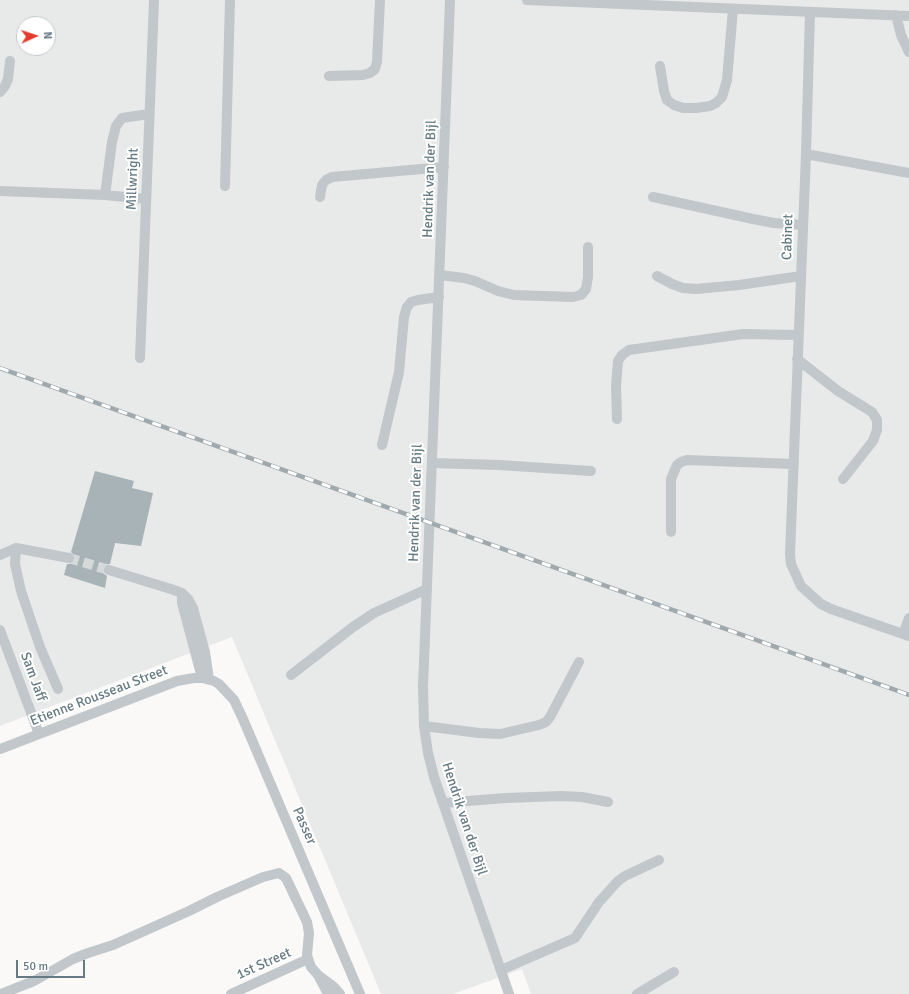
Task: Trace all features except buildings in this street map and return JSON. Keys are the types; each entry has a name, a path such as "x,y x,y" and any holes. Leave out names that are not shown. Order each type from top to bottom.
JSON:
{"street":[{"name":"Millwright","path":"140,358 154,0"},
{"path":"225,186 230,0"},
{"path":"329,76 363,75 370,73 375,68 377,62 380,0"},
{"name":"Hendrik van der Bijl","path":"450,0 423,687 424,726 428,753 443,803 502,970 509,994"},
{"path":"527,0 909,16"},
{"path":"660,66 664,92 667,100 674,105 683,108 696,108 710,106 716,103 722,97 727,80 733,9"},
{"name":"Cabinet","path":"810,12 790,560 792,569 801,586 807,593 826,607 906,635"},
{"path":"896,15 901,35 909,52"},
{"path":"0,92 8,79 10,61"},
{"path":"106,196 112,142 116,126 122,118 149,114"},
{"path":"806,154 909,173"},
{"path":"320,197 322,185 326,180 332,177 444,167"},
{"path":"0,192 146,199"},
{"path":"653,197 753,220 803,225"},
{"path":"440,275 469,279 498,291 514,295 573,297 581,295 586,289 588,277 588,247"},
{"path":"657,276 683,288 696,289 739,285 801,276"},
{"path":"382,445 399,372 404,317 407,307 411,302 439,297"},
{"path":"617,419 616,386 618,361 622,355 629,350 743,334 798,335"},
{"path":"797,360 838,391 872,412 877,420 877,430 873,441 843,479"},
{"path":"671,532 671,479 673,471 681,462 687,460 794,464"},
{"path":"432,463 499,465 591,471"},
{"path":"16,548 15,564 21,592 40,647 58,689"},
{"path":"0,555 16,548 69,558"},
{"path":"109,570 182,593 183,608 205,678"},
{"path":"291,675 353,627 400,600 427,589"},
{"path":"906,635 909,618"},
{"name":"Sam Jaff","path":"0,630 39,734"},
{"path":"424,726 479,733 500,734 539,725 546,722 552,713 579,662"},
{"name":"Etienne Rousseau Street","path":"0,748 169,683 187,678 205,678"},
{"name":"Passer","path":"205,678 214,681 225,689 238,707 360,994"},
{"path":"443,803 506,798 561,796 582,797 608,802"},
{"path":"502,970 575,938 599,902 618,881 624,876 659,860"},
{"path":"1,994 34,981 74,959 113,945 217,897 277,873 282,874 286,878 307,922 309,933 307,951 308,959 311,967 318,975 328,994"},
{"name":"1st Street","path":"231,994 308,959"},
{"path":"637,994 674,972"},
{"path":"318,975 330,983 340,994"}],"shaded area":[{"path":"0,0 909,0 909,994 531,994 522,969 453,994 381,994 232,637 0,726"}],"tunnel":[{"path":"69,558 109,570"}],"railway":[{"path":"0,368 909,695"}]}
